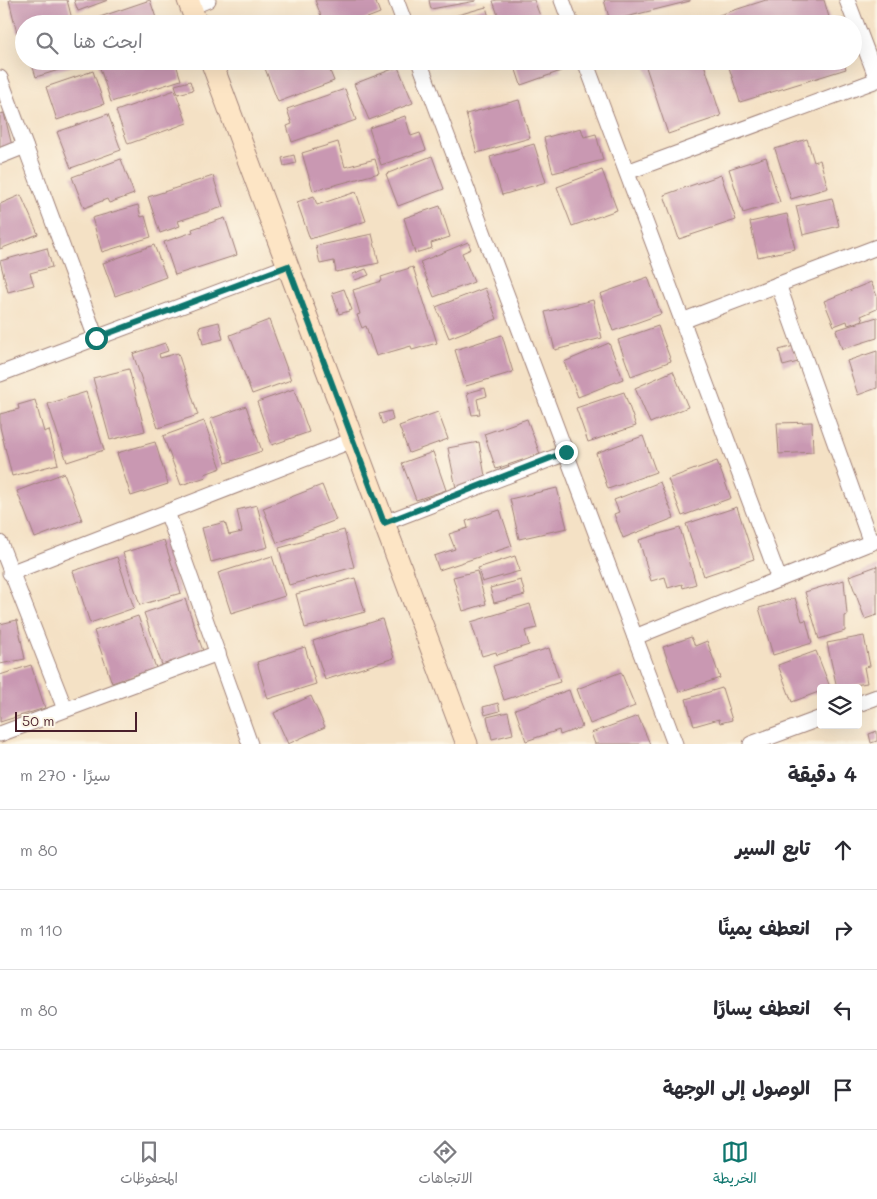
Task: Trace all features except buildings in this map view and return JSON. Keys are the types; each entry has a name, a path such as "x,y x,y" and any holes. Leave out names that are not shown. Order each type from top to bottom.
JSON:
{"street":[{"path":"396,0 402,15"},
{"path":"562,0 568,15"},
{"path":"846,0 852,15"},
{"path":"627,172 877,79 862,41"},
{"path":"214,70 467,744"},
{"path":"422,70 675,744"},
{"path":"588,70 779,580"},
{"path":"0,78 96,338"},
{"path":"0,156 25,146"},
{"path":"682,321 877,247"},
{"path":"0,374 288,266"},
{"path":"635,637 874,542 778,284"},
{"path":"10,573 353,440"},
{"path":"384,523 566,452"},
{"path":"167,512 250,744"},
{"path":"0,544 65,709"},
{"path":"0,734 218,652"},
{"path":"862,703 877,697"},
{"path":"751,744 817,719"}],"route":[{"path":"96,338 288,266 384,523 566,452"}]}
